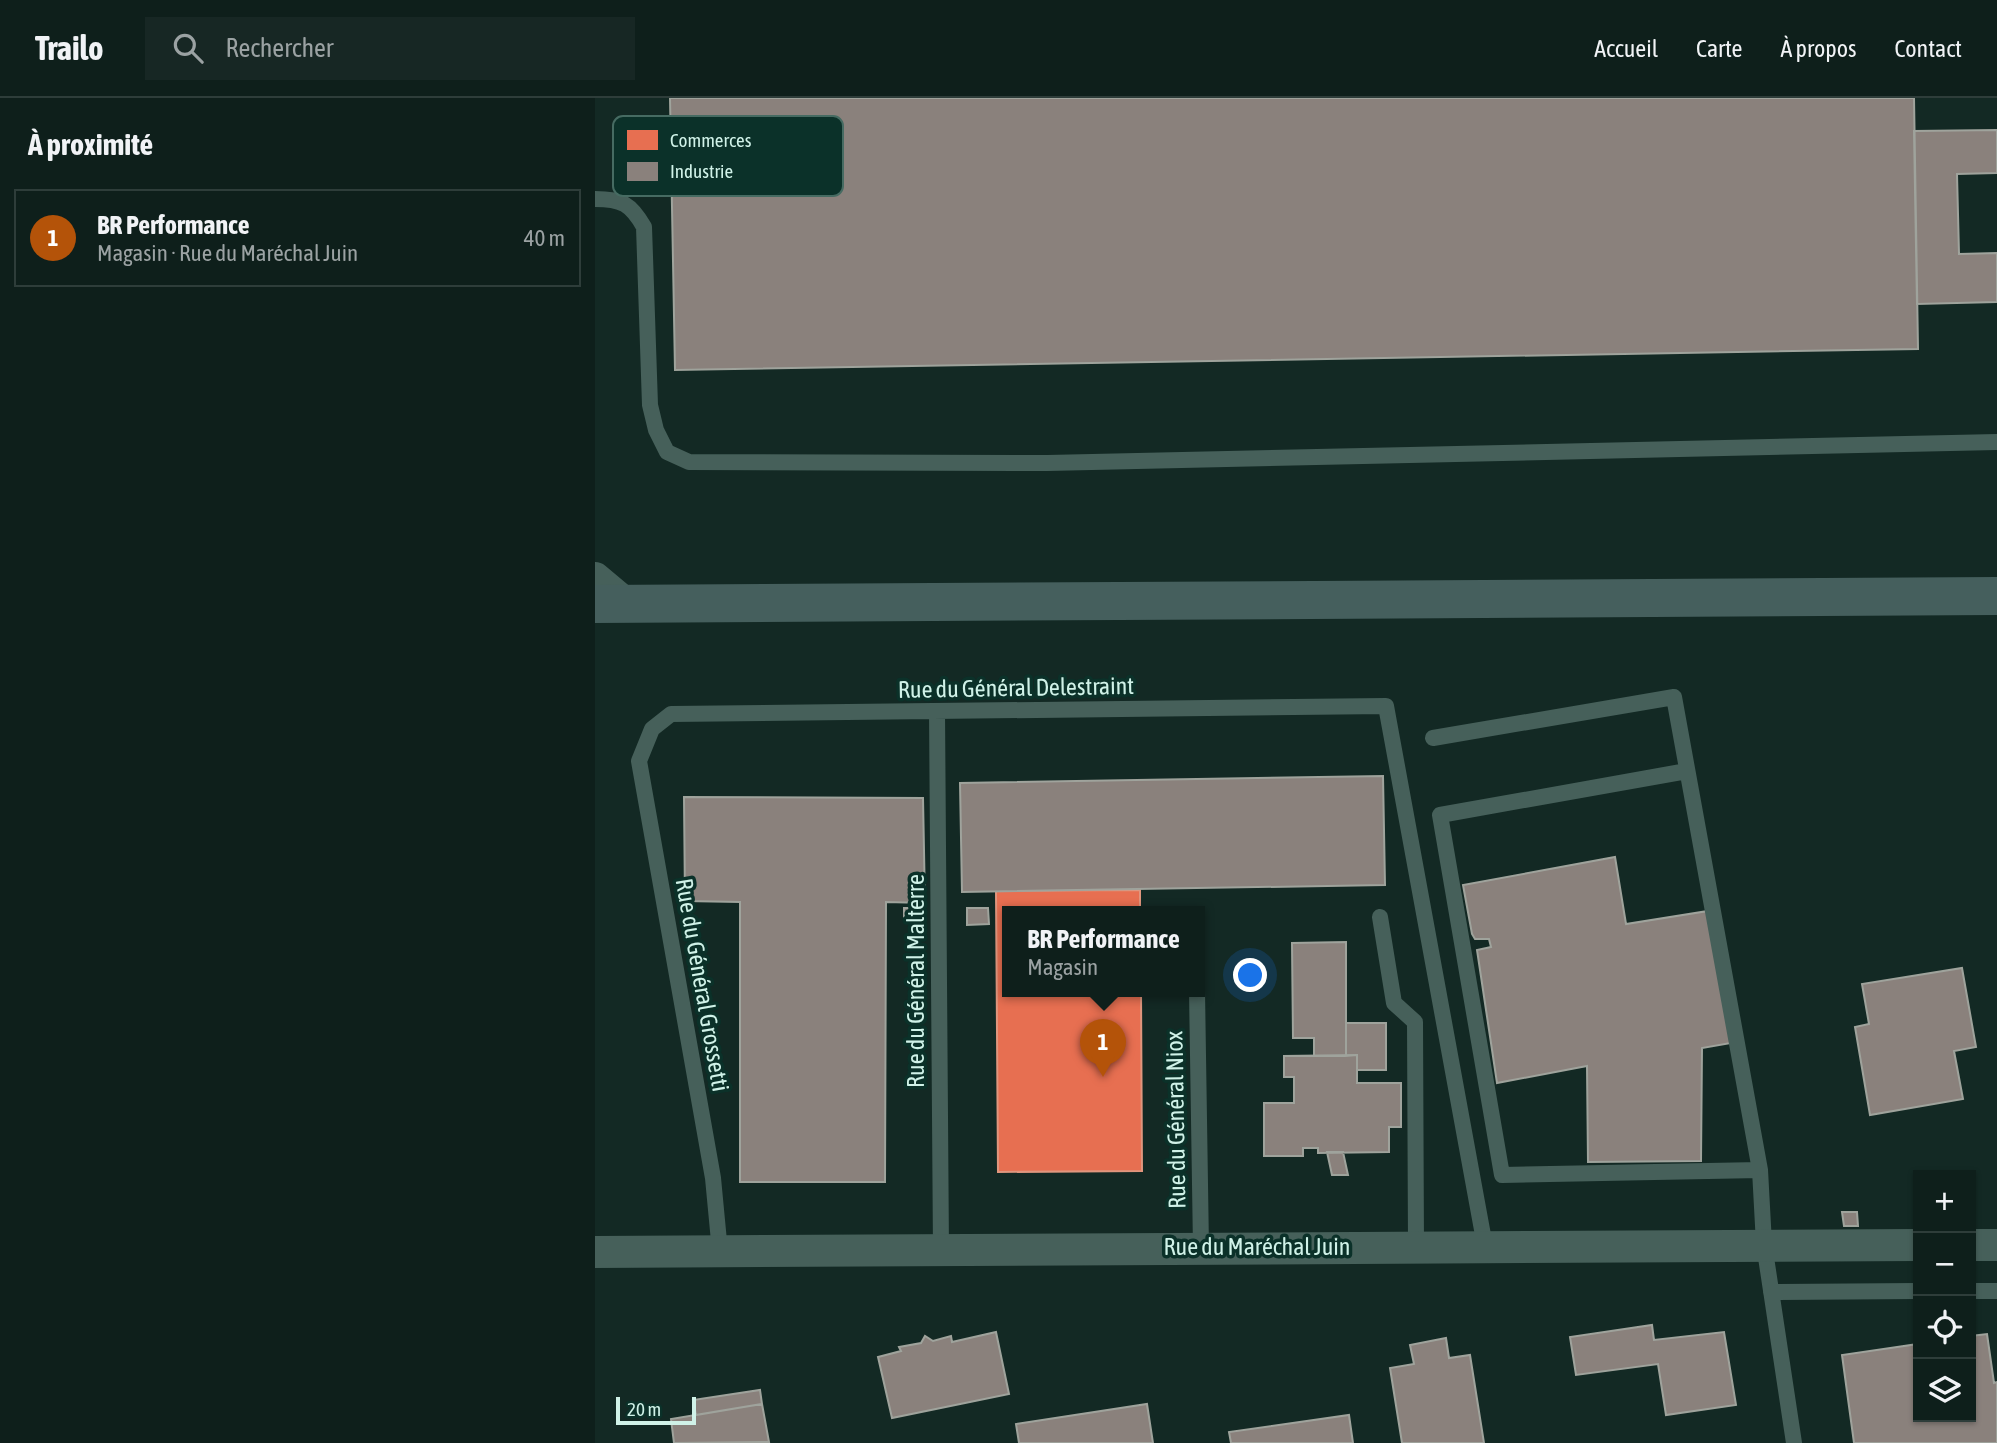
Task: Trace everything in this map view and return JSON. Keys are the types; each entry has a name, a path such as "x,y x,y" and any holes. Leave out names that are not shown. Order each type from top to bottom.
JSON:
{"main road":[{"path":"611,604 1997,596"}],"street":[{"path":"595,578 611,604"},
{"name":"Rue du Maréchal Juin","path":"595,1252 1913,1245"},
{"path":"1976,1245 1997,1245"}],"lane":[{"path":"595,199 618,202 634,208 644,227 650,405 656,430 667,452 689,462 1061,462 1997,442"},
{"path":"1433,738 1674,697 1760,1170 1764,1244 1794,1443"},
{"name":"Rue du Général Delestraint","path":"652,729 671,714 1386,706 1485,1246"},
{"name":"Rue du Général Malterre","path":"937,711 941,1251"},
{"name":"Rue du Général Grossetti","path":"652,729 639,761 713,1178 720,1252"},
{"path":"1688,771 1440,815 1502,1175 1760,1170"},
{"path":"1380,917 1394,1003 1415,1021 1416,1246"},
{"name":"Rue du Général Niox","path":"1197,997 1201,1248"},
{"path":"1771,1292 1913,1291"},
{"path":"1976,1291 1997,1291"}],"building: Commerces":[{"path":"1140,890 1140,906 1002,906 1002,997 1141,997 1142,1171 998,1172 996,891"}],"building: Industrie":[{"path":"670,98 1914,98 1918,349 675,370 672,196 843,196 843,116 670,116"},
{"path":"1997,130 1997,173 1957,174 1959,254 1997,253 1997,302 1917,304 1914,131"},
{"path":"1383,776 1385,885 962,892 960,783"},
{"path":"684,797 923,798 925,903 886,902 885,1182 740,1182 740,902 685,901"},
{"path":"1615,857 1626,924 1708,911 1731,1043 1702,1048 1701,1161 1588,1162 1587,1066 1497,1083 1477,950 1491,947 1489,939 1475,939 1472,934 1463,885"},
{"path":"904,908 924,908 925,916 904,917"},
{"path":"967,908 988,908 989,924 967,925"},
{"path":"1346,942 1346,1056 1314,1056 1314,1038 1293,1038 1292,943"},
{"path":"1962,968 1976,1047 1954,1051 1963,1099 1870,1115 1855,1027 1869,1024 1862,984"},
{"path":"1346,1023 1386,1023 1386,1070 1357,1070 1357,1055 1346,1056"},
{"path":"1357,1055 1357,1083 1401,1083 1401,1127 1389,1127 1389,1152 1318,1153 1318,1148 1303,1148 1303,1156 1264,1156 1264,1103 1294,1103 1294,1077 1284,1077 1284,1056"},
{"path":"1327,1152 1343,1152 1348,1175 1332,1175"},
{"path":"1842,1212 1857,1212 1858,1226 1844,1226"},
{"path":"1652,1325 1654,1340 1724,1332 1736,1405 1666,1415 1658,1364 1576,1375 1570,1337"},
{"path":"996,1332 1009,1394 892,1418 878,1357 901,1351 899,1347 921,1343 925,1336 933,1341 951,1336 952,1342"},
{"path":"1987,1334 1994,1383 1997,1382 1997,1443 1854,1443 1842,1355 1913,1345 1913,1422 1976,1422 1976,1335"},
{"path":"1446,1338 1449,1358 1470,1355 1484,1443 1402,1443 1390,1368 1414,1364 1410,1345"},
{"path":"760,1390 762,1404 696,1415 693,1400"},
{"path":"762,1404 769,1442 674,1443 671,1419"},
{"path":"1147,1404 1153,1443 1019,1443 1016,1424"},
{"path":"1349,1415 1353,1443 1231,1443 1229,1432"}],"place":[{"name":"BR Performance","path":"1103,1077"}]}
